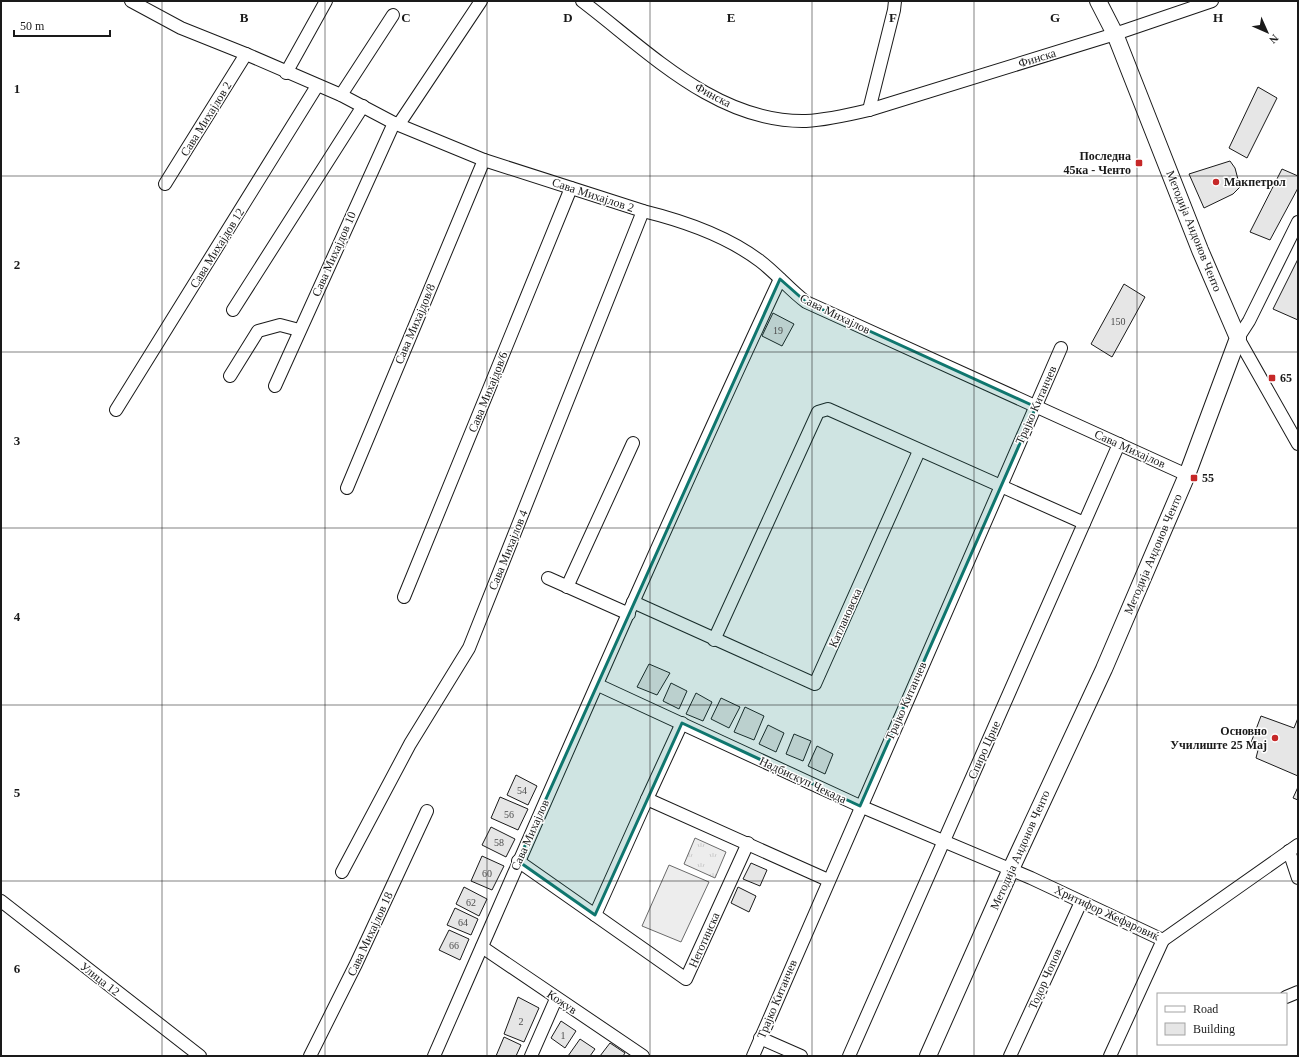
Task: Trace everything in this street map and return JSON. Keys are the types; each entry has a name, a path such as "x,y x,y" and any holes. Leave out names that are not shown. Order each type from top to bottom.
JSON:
{"main road":[{"name":"Методија Андонов Ченто","path":"928,1056 1011,869 1104,669 1187,475 1238,338 1198,244 1115,34 1098,1"}],"street":[{"name":"Сава Михајлов 2","path":"131,1 181,28 246,54 363,106 397,123 484,160 643,212 666,217 710,233 760,261 780,279"},
{"path":"286,72 326,1"},
{"path":"397,123 481,1"},
{"name":"Финска","path":"582,1 686,80 737,108 768,118 805,121 837,117 869,110 1115,34 1212,1"},
{"path":"869,110 895,1"},
{"path":"340,96 393,15"},
{"name":"Сава Михајлов 2","path":"166,184 246,54"},
{"name":"Сава Михајдов 12","path":"116,410 317,86"},
{"path":"233,310 363,106"},
{"name":"Сава Михајдов 10","path":"275,386 299,330 397,123"},
{"name":"Сава Михајдов/8","path":"347,488 484,160"},
{"name":"Сава Михајдов/6","path":"404,597 571,188"},
{"name":"Сава Михајлов 4","path":"342,872 410,744 469,648 643,212"},
{"path":"1298,222 1249,321 1238,338 1298,444"},
{"name":"Сава Михајлов","path":"434,1056 518,861 598,685 727,392 780,279 806,302 1187,475"},
{"path":"230,376 258,331 280,325 299,330"},
{"name":"Трајко Китанчев","path":"753,1056 860,806 1061,348"},
{"path":"714,640 818,412 828,409 919,451 1000,485 1084,523"},
{"path":"567,587 633,443"},
{"name":"Спиро Црне","path":"848,1056 1119,444"},
{"name":"Катлановска","path":"634,602 714,640 815,684 919,451"},
{"path":"548,578 629,614"},
{"name":"Надбискуп Чекада","path":"598,685 860,806 1011,869"},
{"path":"595,915 682,723"},
{"path":"647,799 828,880"},
{"name":"Сава Михајлов 18","path":"310,1056 356,964 427,811"},
{"name":"Неготинска","path":"518,861 686,979 748,843"},
{"path":"1294,848 1298,878"},
{"name":"Хритифор Жефаровиќ","path":"1011,869 1163,940 1294,848"},
{"name":"Улица 12","path":"1,901 200,1056"},
{"name":"Тодор Чопов","path":"1010,1056 1081,902"},
{"path":"1110,1056 1163,940"},
{"name":"Кожув","path":"482,947 556,999 643,1056"},
{"path":"1287,997 1298,992"},
{"path":"531,1056 556,999"},
{"path":"760,1038 801,1056"}],"highlighted area":[{"path":"780,279 806,302 1036,407 860,806 682,723 595,915 518,861"}],"shaded area":[{"path":"669,865 709,882 681,942 642,926"}],"green space":[{"path":"695,838 726,852 715,878 684,864"}],"building":[{"path":"1258,87 1277,98 1247,158 1229,148"},
{"name":"Макпетрол","path":"1230,161 1235,168 1240,187 1233,194 1204,208 1189,174"},
{"path":"1282,169 1298,176 1298,188 1270,240 1250,232"},
{"path":"1298,259 1298,320 1273,309"},
{"path":"1124,284 1145,297 1112,357 1091,344"},
{"path":"773,313 794,324 782,346 762,336"},
{"path":"649,664 670,673 657,695 637,687"},
{"path":"671,683 687,691 679,709 663,701"},
{"path":"696,693 712,702 703,721 686,714"},
{"path":"721,698 740,707 729,728 711,719"},
{"path":"745,707 764,716 754,740 734,732"},
{"name":"Основно Училиште 25 Мај","path":"1261,716 1294,728 1298,718 1298,776 1256,758 1258,750 1249,748"},
{"path":"768,725 784,733 776,752 759,744"},
{"path":"794,734 811,741 803,761 786,754"},
{"path":"817,746 833,754 825,774 808,766"},
{"path":"516,775 537,786 528,805 507,795"},
{"path":"1298,787 1298,800 1293,798"},
{"path":"500,797 528,809 518,830 491,818"},
{"path":"491,827 515,839 506,857 482,845"},
{"path":"482,856 504,866 492,890 471,881"},
{"path":"751,863 767,870 760,886 743,879"},
{"path":"464,887 487,899 479,916 456,904"},
{"path":"738,887 756,896 749,912 731,903"},
{"path":"455,908 478,919 471,935 447,925"},
{"path":"449,930 469,939 460,960 439,950"},
{"path":"518,997 539,1008 524,1042 504,1034"},
{"path":"561,1021 576,1031 565,1048 551,1038"},
{"path":"504,1037 521,1045 516,1056 496,1056"},
{"path":"580,1039 595,1049 590,1056 568,1056"},
{"path":"610,1043 625,1053 623,1056 600,1056"}],"place":[{"name":"Последна 45ка - Ченто","path":"1139,163"},
{"name":"Макпетрол","path":"1216,182"},
{"name":"65","path":"1272,378"},
{"name":"55","path":"1194,478"},
{"name":"Основно Училиште 25 Мај","path":"1275,738"}]}
